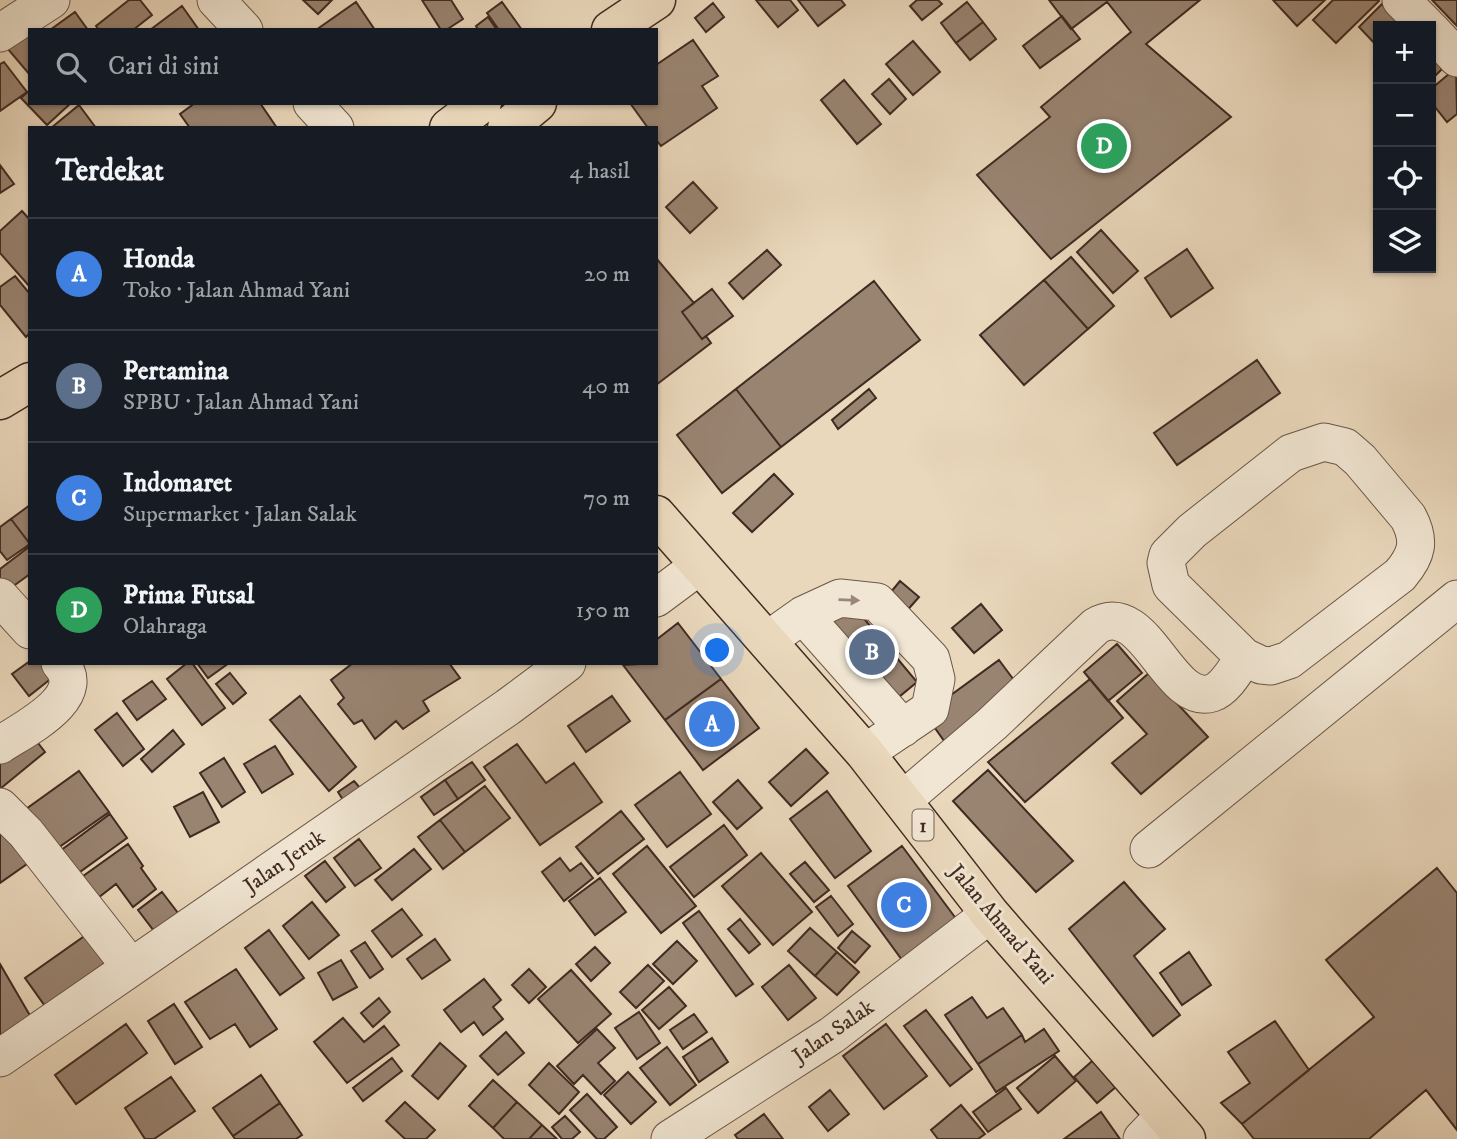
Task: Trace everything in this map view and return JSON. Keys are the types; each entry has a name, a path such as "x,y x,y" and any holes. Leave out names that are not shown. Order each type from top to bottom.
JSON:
{"main road":[{"path":"614,28 656,0"},
{"path":"452,126 479,105"},
{"path":"509,126 535,105"},
{"path":"0,400 28,383"},
{"name":"Jalan Ahmad Yani","path":"658,517 865,753 1164,1131"}],"street":[{"path":"0,33 51,0"},
{"path":"216,0 242,28"},
{"path":"1401,0 1444,42"},
{"path":"314,105 333,126"},
{"path":"1324,442 1345,447 1360,460 1408,517 1415,540 1413,560 1400,575 1289,660 1272,666 1261,665 1244,657 1171,585 1166,563 1168,555 1192,531 1291,453 1324,442"},
{"path":"658,597 699,566"},
{"path":"0,597 28,628"},
{"path":"768,640 803,615 840,598 877,602 931,659 936,679 930,709 865,753"},
{"path":"1149,849 1457,599"},
{"path":"803,615 903,728"},
{"path":"903,800 992,724 1096,626 1108,620 1120,621 1139,634 1181,682 1189,689 1202,693 1212,693 1221,686 1231,677 1244,657"},
{"path":"0,745 62,701 69,682 67,671 62,665"},
{"name":"Jalan Jeruk","path":"0,1058 509,707 565,665"},
{"path":"0,807 26,833 130,966"},
{"name":"Jalan Salak","path":"670,1139 832,1035 990,914"}],"building":[{"path":"129,0 140,0 152,15 136,28 96,26"},
{"path":"303,0 332,0 318,14"},
{"path":"422,0 451,0 463,19 449,28 440,28"},
{"path":"756,0 790,0 798,10 778,27"},
{"path":"798,0 841,0 845,5 818,26"},
{"path":"917,0 938,0 942,4 922,20 910,6"},
{"path":"1049,0 1200,0 1146,44 1231,117 1051,259 977,175 1050,117 1041,107 1131,32 1107,2 1071,29"},
{"path":"1273,0 1325,0 1297,26"},
{"path":"1333,0 1379,1 1336,43 1313,20"},
{"path":"1432,0 1457,0 1457,26"},
{"path":"356,2 374,28 319,28"},
{"path":"502,2 521,28 498,28 487,13"},
{"path":"967,2 983,22 956,43 941,23"},
{"path":"713,3 724,17 706,32 695,18"},
{"path":"1382,4 1399,21 1373,21 1373,42 1359,27"},
{"path":"182,6 198,28 153,28"},
{"path":"75,12 87,28 53,28"},
{"path":"1062,16 1080,39 1040,68 1023,46"},
{"path":"488,17 496,28 477,28 476,26"},
{"path":"983,22 996,39 970,60 956,43"},
{"path":"28,34 28,73 1,41"},
{"path":"693,40 718,76 702,86 717,108 661,146 658,142 658,126 647,126 631,105 658,105 658,64"},
{"path":"913,41 940,72 913,95 886,64"},
{"path":"1436,44 1451,60 1436,75"},
{"path":"4,62 27,92 0,111 0,64"},
{"path":"1456,68 1457,114 1447,122 1436,108 1436,85"},
{"path":"889,79 906,99 890,114 872,94"},
{"path":"844,80 881,124 857,144 821,100"},
{"path":"28,92 28,105 69,105 47,125 21,98"},
{"path":"79,105 95,126 53,126"},
{"path":"192,105 261,105 276,126 189,126 180,114"},
{"path":"0,165 14,184 0,193"},
{"path":"693,182 717,208 690,233 666,207"},
{"path":"22,211 28,218 28,285 0,253 0,231"},
{"path":"1101,230 1138,271 1113,293 1077,252"},
{"path":"1187,249 1213,288 1171,317 1145,278"},
{"path":"767,250 781,265 743,299 729,283"},
{"path":"1071,257 1114,306 1088,329 1044,280"},
{"path":"658,260 694,303 682,312 702,339 706,336 711,343 658,383"},
{"path":"15,276 28,292 26,337 0,305 0,287"},
{"path":"1044,280 1088,329 1024,385 980,335"},
{"path":"874,281 920,340 781,447 736,389"},
{"path":"712,289 733,316 702,339 682,312"},
{"path":"1257,360 1280,393 1177,465 1154,433"},
{"path":"736,389 781,447 722,493 677,435"},
{"path":"869,389 876,398 838,429 832,420"},
{"path":"774,474 793,494 752,532 733,513"},
{"path":"28,506 28,541 11,519"},
{"path":"11,519 28,541 28,545 7,560 0,551 0,527"},
{"path":"28,548 28,575 5,592 0,585 0,569"},
{"path":"900,581 919,597 904,614 886,598"},
{"path":"851,603 917,682 894,701 827,623"},
{"path":"981,604 1002,630 974,653 952,628"},
{"path":"678,623 721,679 665,720 623,665 658,665 658,638"},
{"path":"1117,644 1142,673 1108,701 1084,672"},
{"path":"999,660 1022,691 947,745 925,714"},
{"path":"28,662 28,665 44,665 53,677 29,696 12,674"},
{"path":"184,665 193,665 225,708 202,725 167,679"},
{"path":"198,665 226,665 208,678"},
{"path":"350,665 450,665 460,678 423,701 429,711 403,729 396,721 375,739 362,720 354,724 338,704 344,698 331,680"},
{"path":"230,673 246,693 233,704 216,684"},
{"path":"1149,673 1208,737 1141,794 1112,763 1147,734 1117,701"},
{"path":"721,679 759,728 703,770 665,720"},
{"path":"1090,679 1123,718 1025,802 988,762"},
{"path":"152,681 166,699 137,720 123,701"},
{"path":"300,696 356,767 329,791 270,720"},
{"path":"612,696 630,721 586,752 568,726"},
{"path":"117,713 144,749 123,766 95,730"},
{"path":"28,730 45,752 0,789 0,752"},
{"path":"173,730 184,744 152,772 141,759"},
{"path":"517,744 546,783 574,763 602,802 540,845 484,767"},
{"path":"275,746 293,774 262,793 244,764"},
{"path":"806,749 828,773 791,806 769,782"},
{"path":"224,758 245,792 222,807 200,773"},
{"path":"472,762 485,780 458,799 445,780"},
{"path":"988,770 1073,861 1036,892 953,801"},
{"path":"79,771 109,812 55,850 26,809"},
{"path":"680,772 711,814 667,847 635,805"},
{"path":"445,780 458,799 434,815 421,797"},
{"path":"738,780 762,808 737,829 713,802"},
{"path":"354,781 368,797 350,811 338,792"},
{"path":"485,786 510,818 465,852 440,820"},
{"path":"827,791 871,851 835,878 790,819"},
{"path":"203,792 219,822 190,837 174,807"},
{"path":"621,811 644,839 598,874 576,847"},
{"path":"110,814 127,838 77,874 60,851"},
{"path":"440,820 465,852 443,869 418,837"},
{"path":"724,825 747,855 694,897 670,867"},
{"path":"0,827 37,857 0,883"},
{"path":"359,839 381,868 355,886 334,858"},
{"path":"128,844 156,889 133,907 116,884 94,901 79,879"},
{"path":"647,846 696,906 661,933 613,874"},
{"path":"902,846 960,924 905,964 848,886"},
{"path":"414,849 431,869 392,900 375,880"},
{"path":"761,853 812,912 773,945 722,886"},
{"path":"560,858 570,871 581,863 593,878 564,901 542,872"},
{"path":"325,861 345,887 326,902 305,876"},
{"path":"805,862 829,890 814,902 790,874"},
{"path":"1437,868 1457,893 1457,1130 1426,1090 1369,1139 1254,1139 1242,1124 1374,1017 1326,960"},
{"path":"600,878 626,912 595,935 569,901"},
{"path":"1124,882 1165,929 1134,956 1180,1015 1153,1036 1069,929"},
{"path":"162,892 178,913 154,931 138,910"},
{"path":"831,896 853,924 838,936 816,907"},
{"path":"312,902 339,935 309,959 283,926"},
{"path":"402,909 422,935 392,957 372,931"},
{"path":"699,911 753,984 736,996 683,923"},
{"path":"740,919 760,944 749,953 728,929"},
{"path":"810,928 837,952 815,976 788,951"},
{"path":"269,930 304,978 280,995 245,948"},
{"path":"852,931 870,946 855,963 838,948"},
{"path":"86,935 105,963 45,1006 25,978"},
{"path":"435,939 450,960 422,979 407,959"},
{"path":"677,941 697,961 673,984 653,964"},
{"path":"365,942 383,969 370,978 351,951"},
{"path":"595,947 610,963 591,981 576,964"},
{"path":"837,952 859,972 837,995 815,976"},
{"path":"1189,952 1211,985 1182,1005 1160,973"},
{"path":"341,960 357,987 333,1000 318,973"},
{"path":"0,964 32,1019 0,1038"},
{"path":"648,965 664,981 636,1008 620,992"},
{"path":"789,965 816,998 788,1020 762,987"},
{"path":"236,969 277,1029 250,1047 235,1024 210,1039 185,1002"},
{"path":"529,969 546,987 529,1003 512,985"},
{"path":"571,970 611,1014 578,1043 538,999"},
{"path":"484,979 501,1000 493,1007 503,1019 483,1035 474,1022 461,1032 444,1010"},
{"path":"669,987 686,1006 659,1029 642,1010"},
{"path":"972,997 987,1018 1003,1008 1022,1035 978,1064 945,1015"},
{"path":"379,998 390,1012 373,1027 361,1013"},
{"path":"174,1004 202,1047 175,1064 148,1021"},
{"path":"926,1010 972,1069 950,1086 904,1026"},
{"path":"639,1012 660,1043 637,1059 615,1028"},
{"path":"694,1014 707,1032 683,1049 670,1030"},
{"path":"343,1018 364,1042 384,1026 399,1045 347,1083 314,1042"},
{"path":"1275,1021 1309,1070 1242,1124 1221,1103 1250,1083 1228,1052"},
{"path":"126,1024 147,1053 76,1104 55,1075"},
{"path":"886,1024 927,1076 884,1109 843,1056"},
{"path":"597,1029 615,1048 598,1063 615,1081 601,1094 583,1075 574,1084 557,1066"},
{"path":"1044,1029 1059,1051 996,1092 978,1064 1022,1035 1025,1042"},
{"path":"506,1032 524,1053 498,1075 480,1056"},
{"path":"712,1038 728,1062 699,1082 683,1057"},
{"path":"440,1043 466,1066 438,1099 412,1076"},
{"path":"667,1047 696,1085 670,1105 640,1068"},
{"path":"1099,1055 1123,1081 1097,1103 1074,1077"},
{"path":"1055,1056 1076,1081 1038,1113 1017,1088"},
{"path":"392,1058 402,1071 363,1101 353,1088"},
{"path":"549,1063 579,1092 559,1114 529,1085"},
{"path":"628,1072 656,1102 631,1124 604,1095"},
{"path":"261,1075 280,1103 233,1136 213,1108"},
{"path":"171,1077 195,1111 154,1139 145,1139 125,1108"},
{"path":"493,1080 517,1102 493,1128 469,1106"},
{"path":"1006,1088 1021,1109 988,1132 973,1112"},
{"path":"830,1090 849,1114 828,1131 809,1107"},
{"path":"587,1094 617,1127 604,1139 597,1139 570,1110"},
{"path":"405,1102 435,1130 426,1139 405,1139 386,1121"},
{"path":"517,1102 542,1125 529,1139 504,1139 493,1128"},
{"path":"280,1103 302,1135 296,1139 235,1139 233,1136"},
{"path":"961,1105 985,1134 978,1139 938,1139 931,1130"},
{"path":"1101,1112 1120,1139 1064,1139"},
{"path":"764,1114 783,1139 738,1139 735,1135"},
{"path":"565,1116 580,1132 572,1139 562,1139 552,1127"},
{"path":"542,1125 557,1139 529,1139"}],"place":[{"name":"Prima Futsal","path":"1104,146"},
{"name":"Pertamina","path":"872,652"},
{"name":"Honda","path":"712,724"},
{"name":"Indomaret","path":"904,905"}]}
